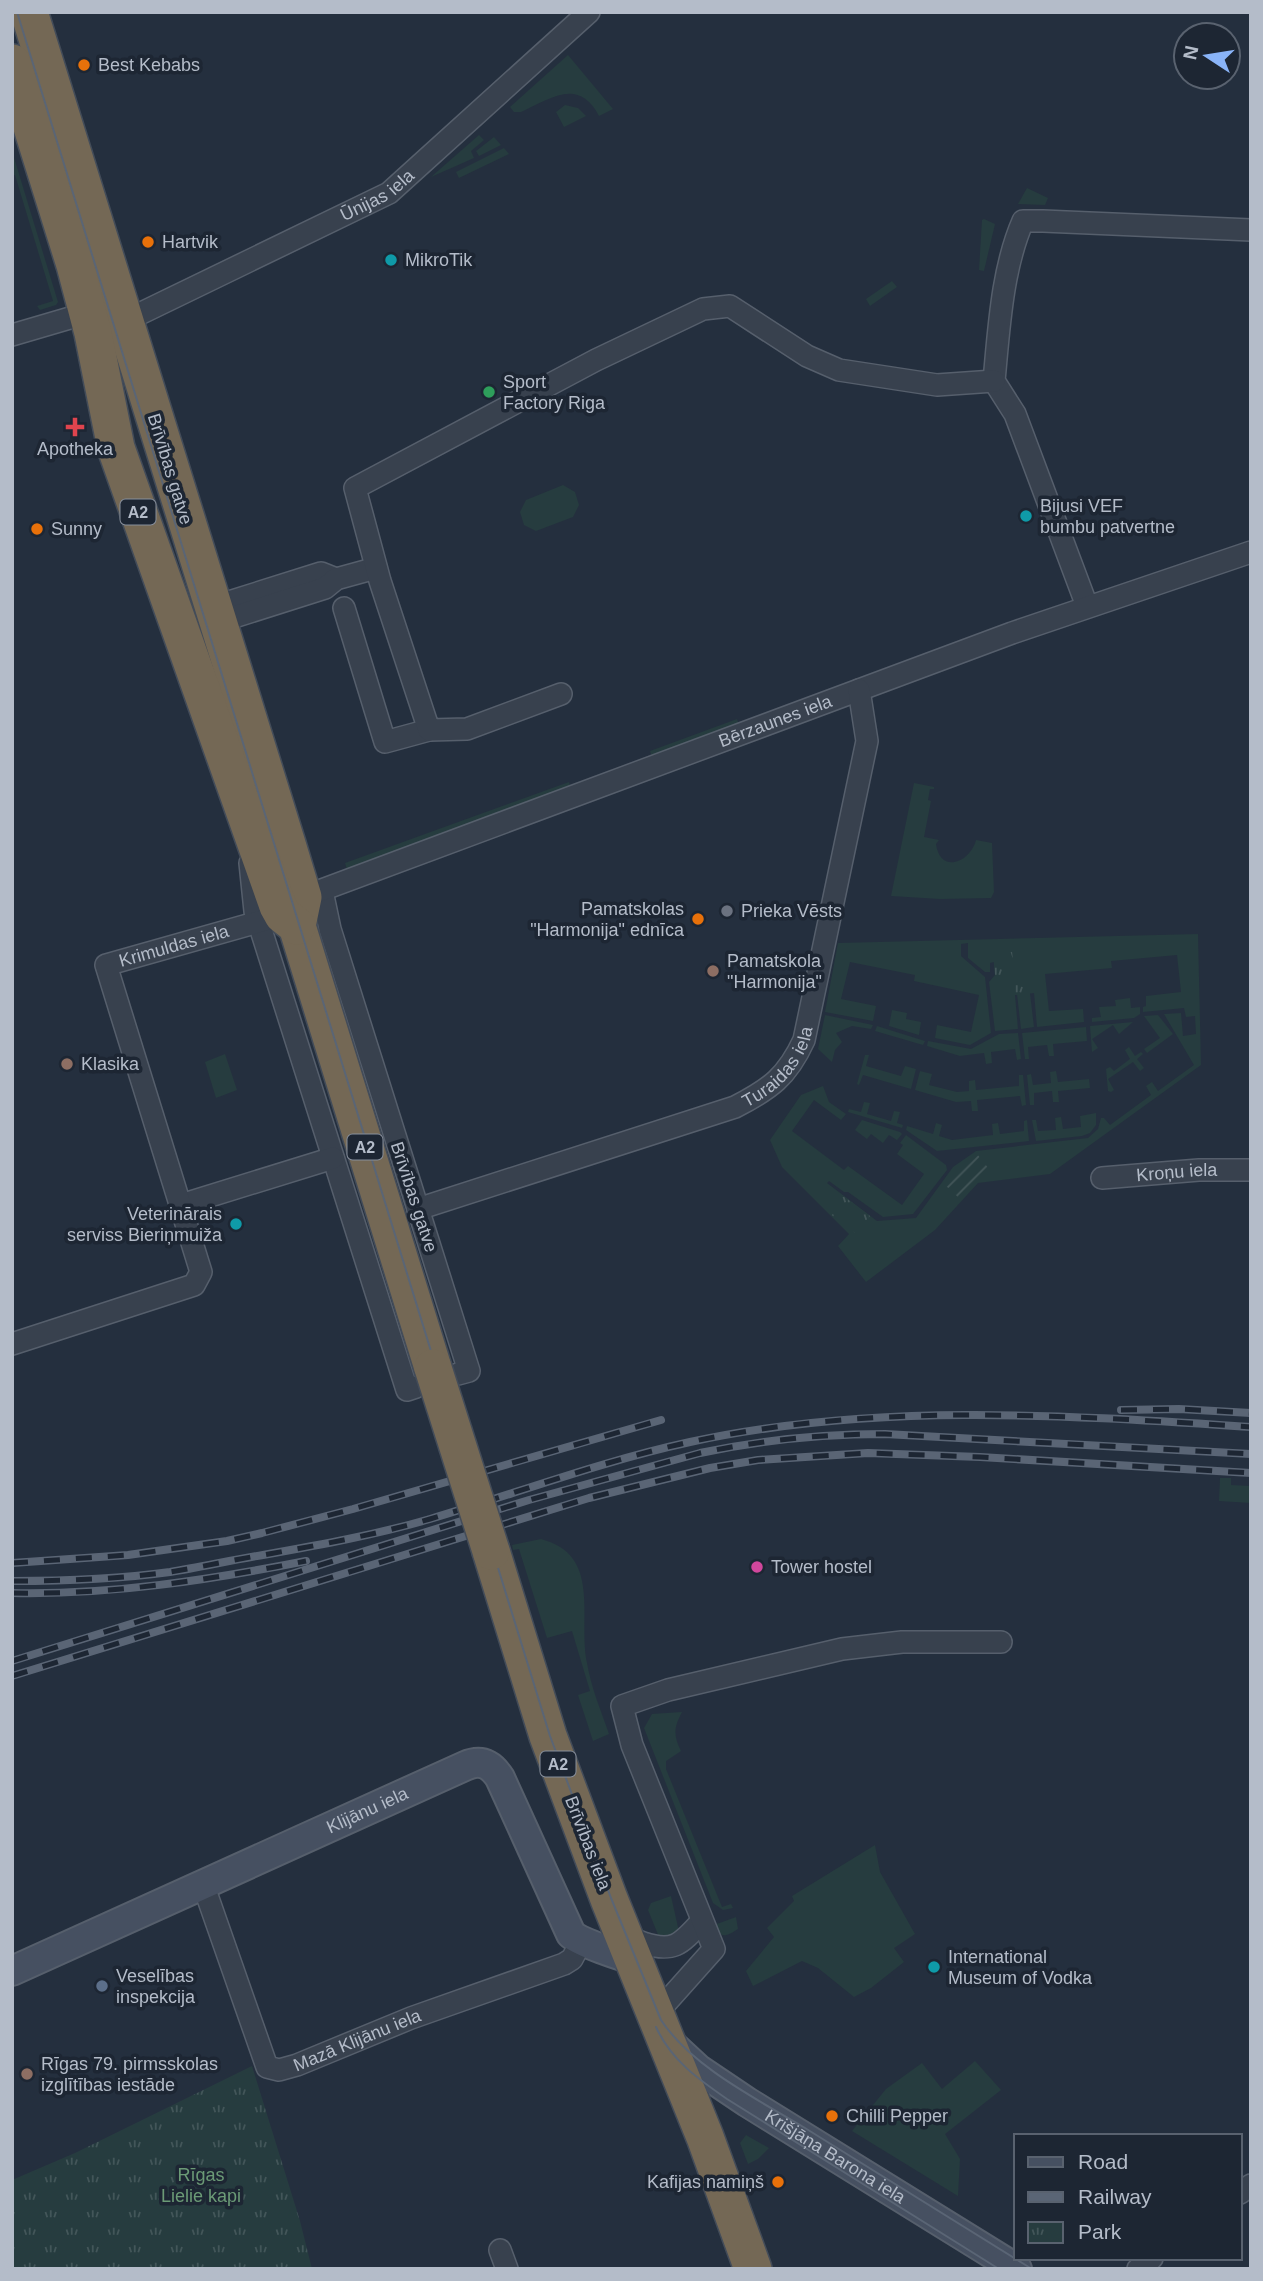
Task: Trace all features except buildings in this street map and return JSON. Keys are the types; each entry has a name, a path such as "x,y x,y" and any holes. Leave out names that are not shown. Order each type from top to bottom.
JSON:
{"highway":[{"name":"Brīvības gatve","path":"29,12 216,614 293,910 436,1376"},
{"name":"Brīvības gatve","path":"12,63 88,313 116,448 239,795 293,910"},
{"name":"Brīvības iela","path":"436,1376 548,1737 705,2137 753,2269"}],"street":[{"name":"Ūnijas iela","path":"124,321 389,194 589,12"},
{"path":"1087,606 1016,414 994,381 1007,281 1023,221 1086,221 1251,230"},
{"path":"429,730 376,568 355,488 596,360 703,309 730,306 807,356 839,370 937,385 994,381"},
{"path":"12,335 88,313"},
{"name":"Bērzaunes iela","path":"293,910 859,690 1087,606 1251,552"},
{"path":"216,614 325,588 336,579 376,568"},
{"path":"344,608 385,742 429,730 467,729 561,694"},
{"name":"Turaidas iela","path":"418,1209 735,1107 768,1090 783,1076 795,1060 804,1040 867,741 859,690"},
{"name":"Brīvības gatve","path":"293,910 330,929 469,1371 436,1376 407,1391 333,1158 293,910"},
{"name":"Krimuldas iela","path":"181,1205 106,965 293,910"},
{"path":"12,1344 194,1285 201,1272 181,1205 333,1158"},
{"name":"Kroņu iela","path":"1102,1178 1199,1170 1251,1170"},
{"path":"659,2024 714,1949 632,1745 622,1706 668,1690 842,1649 902,1642 1001,1642"},
{"name":"Klijānu iela","path":"12,1971 471,1763 479,1762 494,1769 500,1778 564,1919 572,1934 581,1942"},
{"name":"Mazā Klijānu iela","path":"203,1884 267,2067 279,2070 411,2018 564,1964 572,1959 581,1942"},
{"path":"581,1942 599,1946 629,1946 628,1938 659,1948 674,1947 686,1939 701,1922"},
{"name":"Krišjāņa Barona iela","path":"659,2024 680,2054 698,2069 1017,2269"}],"green space":[{"path":"568,55 613,109 599,116 583,97 564,94 521,112 514,112 510,107"},
{"path":"565,105 578,108 586,116 564,127 556,112"},
{"path":"479,135 484,140 471,151 474,158 431,177"},
{"path":"494,137 501,145 479,156 476,151"},
{"path":"504,148 509,154 459,178 456,172"},
{"path":"12,151 58,302 40,310 37,306 53,301 15,175 12,176"},
{"path":"1027,188 1048,198 1045,205 1018,204"},
{"path":"984,219 995,224 984,271 979,270"},
{"path":"892,281 897,287 870,306 866,299"},
{"path":"563,485 575,492 579,505 573,517 536,531 524,525 520,512 526,500"},
{"path":"737,719 739,725 652,757 650,751"},
{"path":"569,782 571,789 347,870 345,863"},
{"path":"914,783 934,787 930,789 928,800 931,801 924,837 939,840 936,844 943,859 955,862 962,859 968,855 976,840 992,843 994,892 991,898 891,896"},
{"path":"1198,934 1201,1065 1050,1174 978,1183 935,1230 866,1282 838,1246 849,1234 782,1167 770,1140 801,1095 823,1086 829,1102 846,1114 841,1120 814,1100 792,1131 844,1170 848,1166 902,1205 924,1174 897,1154 906,1135 946,1165 947,1170 913,1214 883,1217 848,1192 829,1181 827,1183 877,1221 916,1218 953,1167 976,1151 1088,1138 1098,1129 1101,1118 1110,1125 1151,1095 1146,1086 1152,1082 1158,1091 1194,1065 1164,1014 1181,1013 1183,1036 1196,1034 1195,1016 1186,1017 1184,1008 1143,1012 1146,996 1181,992 1177,955 1111,961 1112,968 1045,974 1049,1011 1083,1009 1084,1022 1037,1027 1034,993 1030,993 1034,1027 1021,1029 1017,994 1018,1029 995,1031 989,982 995,975 994,962 990,963 990,972 985,972 968,958 968,943 961,944 961,956 985,977 991,1033 970,1045 935,1038 937,1025 971,1032 979,995 914,981 915,975 850,962 841,999 876,1006 873,1021 825,1012 838,943"},
{"path":"1012,951 1013,961 1030,959 1034,993 1015,995 1013,980 999,982 999,975 995,975 993,953"},
{"path":"1130,998 1131,1008 1140,1007 1140,1014 1134,1018 1092,1022 1092,1018 1101,1017 1099,1007 1116,1006 1115,1000"},
{"path":"892,1010 907,1013 906,1019 921,1022 919,1035 889,1026"},
{"path":"825,1015 873,1025 871,1029 852,1026 836,1033 842,1042 835,1050 832,1062 818,1049"},
{"path":"1158,1015 1173,1034 1147,1053 1144,1049 1160,1038 1144,1016"},
{"path":"1133,1022 1119,1034 1113,1025 1092,1039 1098,1048 1092,1052 1090,1026"},
{"path":"877,1026 925,1041 923,1045 875,1031"},
{"path":"1086,1027 1087,1041 1053,1044 1054,1056 1049,1056 1047,1045 1028,1047 1029,1059 1025,1059 1022,1033"},
{"path":"1018,1033 1021,1059 1017,1060 1015,1049 991,1052 992,1063 986,1064 984,1053 960,1056 927,1046 928,1041 971,1049 999,1034"},
{"path":"1129,1047 1135,1056 1141,1052 1143,1054 1137,1059 1144,1068 1140,1071 1133,1062 1108,1079 1114,1090 1108,1091 1106,1069 1110,1067 1114,1071 1130,1059 1125,1050"},
{"path":"225,1054 237,1090 216,1098 205,1062"},
{"path":"865,1055 869,1055 866,1066 901,1076 905,1066 916,1069 911,1089 863,1075 859,1085 857,1084"},
{"path":"920,1071 932,1074 929,1085 957,1092 969,1091 969,1081 975,1080 976,1090 1019,1086 1019,1075 1023,1075 1026,1105 1022,1106 1020,1096 977,1100 978,1111 972,1111 971,1101 956,1102 915,1090"},
{"path":"1056,1071 1058,1082 1089,1079 1090,1088 1058,1091 1059,1102 1053,1102 1052,1091 1034,1093 1034,1105 1030,1105 1027,1075 1031,1074 1033,1085 1051,1083 1050,1072"},
{"path":"864,1102 870,1103 867,1114 891,1121 894,1111 900,1112 897,1123 903,1125 902,1128 848,1112 849,1109 861,1112"},
{"path":"1096,1113 1096,1125 1090,1133 1036,1141 1032,1120 1036,1120 1038,1131 1056,1130 1055,1118 1061,1117 1063,1129 1081,1127 1080,1116"},
{"path":"862,1120 902,1134 897,1140 889,1135 883,1143 871,1134 867,1139 855,1130"},
{"path":"1027,1120 1029,1141 937,1151 906,1130 907,1126 933,1134 936,1123 942,1125 939,1136 952,1140 993,1135 992,1124 998,1123 1000,1134 1024,1131 1024,1121"},
{"path":"977,1154 989,1169 960,1199 944,1184 957,1167"},
{"path":"842,1195 870,1216 857,1234 829,1213"},
{"path":"1220,1478 1231,1478 1231,1485 1251,1486 1251,1503 1219,1501"},
{"path":"541,1539 560,1547 573,1559 580,1573 584,1589 587,1663 609,1734 593,1741 578,1695 590,1691 572,1631 547,1638 519,1549 513,1550 512,1545"},
{"path":"682,1712 676,1731 681,1751 666,1761 666,1769 722,1907 731,1904 733,1908 723,1910 713,1903 644,1728 652,1714"},
{"path":"875,1845 880,1872 915,1934 894,1948 904,1962 871,1988 854,1997 818,1968 802,1961 753,1986 746,1971 774,1937 767,1928 794,1901 792,1896"},
{"path":"671,1896 680,1936 661,1942 648,1910 651,1903"},
{"path":"736,1917 738,1929 721,1935 714,1925"},
{"path":"975,2061 1001,2090 945,2134 960,2159 958,2196 852,2131 886,2089 922,2063 942,2089"},
{"name":"Rīgas Lielie kapi","path":"252,2066 312,2269 12,2269 12,2180 75,2153"},
{"path":"746,2135 769,2148 748,2164 740,2143"}],"tram line":[{"path":"17,12 550,1736 611,1898 661,2020 690,2053 727,2081 1014,2258"},
{"path":"656,2027 677,2059 716,2092 999,2269"},
{"path":"1018,2260 1032,2269"}],"railway":[{"path":"1121,1410 1179,1409 1251,1413"},
{"path":"12,1581 91,1579 170,1572 347,1539 430,1519 657,1450 760,1429 829,1421 970,1415 1251,1427"},
{"path":"12,1563 128,1555 227,1541 353,1509 661,1420"},
{"path":"12,1661 529,1500 700,1453 769,1441 885,1434 1251,1454"},
{"path":"12,1676 589,1498 710,1468 758,1460 868,1453 1251,1473"},
{"path":"12,1593 86,1592 160,1585 306,1561"}],"place":[{"name":"Best Kebabs","path":"84,65"},
{"name":"Hartvik","path":"148,242"},
{"name":"MikroTik","path":"391,260"},
{"name":"Sport Factory Riga","path":"489,392"},
{"name":"Apotheka","path":"75,427"},
{"name":"Bijusi VEF bumbu patvertne","path":"1026,516"},
{"name":"Sunny","path":"37,529"},
{"name":"Prieka Vēsts","path":"727,911"},
{"name":"Pamatskolas \"Harmonija\" ednīca","path":"698,919"},
{"name":"Pamatskola \"Harmonija\"","path":"713,971"},
{"name":"Klasika","path":"67,1064"},
{"name":"Veterinārais serviss Bieriņmuiža","path":"236,1224"},
{"name":"Tower hostel","path":"757,1567"},
{"name":"International Museum of Vodka","path":"934,1967"},
{"name":"Veselības inspekcija","path":"102,1986"},
{"name":"Rīgas 79. pirmsskolas izglītības iestāde","path":"27,2074"},
{"name":"Chilli Pepper","path":"832,2116"},
{"name":"Kafijas namiņš","path":"778,2182"}]}
